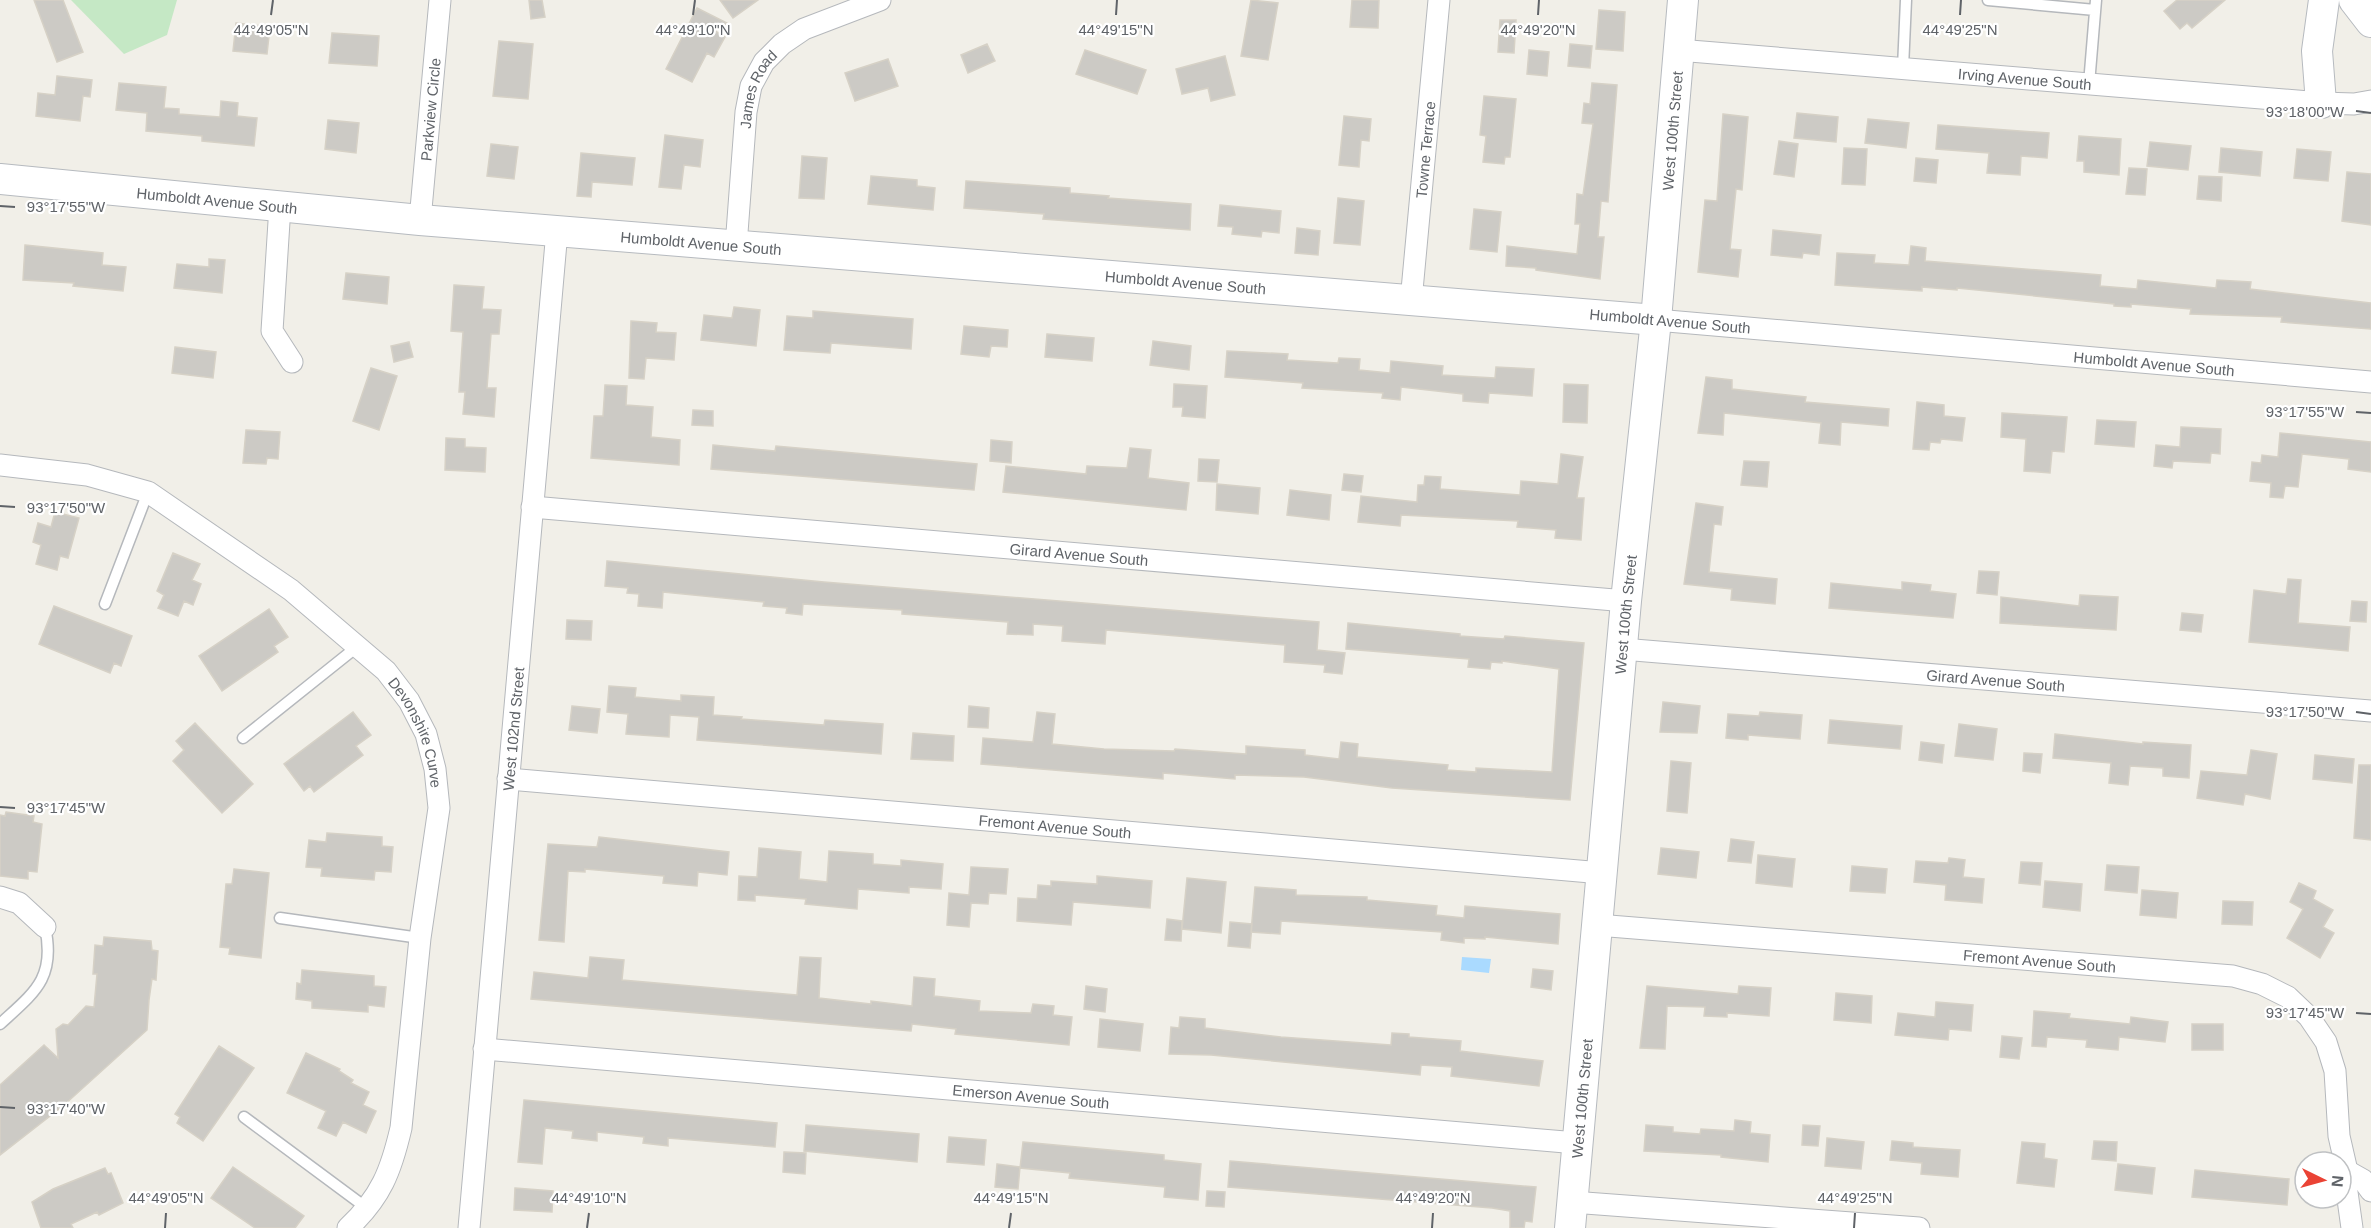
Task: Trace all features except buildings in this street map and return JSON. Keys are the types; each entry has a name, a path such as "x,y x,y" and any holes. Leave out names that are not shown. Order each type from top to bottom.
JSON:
{"street":[{"name":"Parkview Circle","path":"420,220 440,0"},
{"name":"James Road","path":"736,246 746,112 752,86 764,62 782,44 804,29 880,0"},
{"name":"Towne Terrace","path":"1411,300 1439,0"},
{"name":"West 100th Street","path":"1571,1215 1626,601 1656,320 1683,0"},
{"path":"2321,104 2317,51 2324,0"},
{"path":"2354,0 2371,22"},
{"name":"Irving Avenue South","path":"1678,50 2321,104 2354,104 2371,101"},
{"name":"Humboldt Avenue South","path":"0,179 420,220 1656,320 2371,382"},
{"path":"280,206 272,331 292,362"},
{"name":"West 102nd Street","path":"469,1228 557,231"},
{"name":"Devonshire Curve","path":"0,465 87,475 148,492 291,590 358,646 386,671 409,701 426,734 435,769 439,808 420,938 401,1128 384,1184 368,1209 348,1228"},
{"name":"Girard Avenue South","path":"532,507 1626,601"},
{"name":"Girard Avenue South","path":"1622,649 2371,711"},
{"name":"Fremont Avenue South","path":"508,779 1602,873"},
{"path":"0,897 19,903 45,927"},
{"name":"Fremont Avenue South","path":"1596,926 2233,976 2262,984 2288,998 2309,1017 2326,1042 2335,1071 2339,1136 2342,1150"},
{"name":"Emerson Avenue South","path":"484,1049 1577,1143"},
{"path":"2353,1174 2363,1180 2371,1191"},
{"name":"Fremont Avenue South","path":"2349,1210 2352,1228"},
{"path":"1571,1215 1919,1228"}],"lane":[{"path":"1903,68 1906,0"},
{"path":"1988,0 2095,5 2089,84"},
{"path":"105,604 148,492"},
{"path":"243,738 358,646"},
{"path":"280,918 420,938"},
{"path":"0,1024 36,992 47,971 50,949 45,927"},
{"path":"244,1117 368,1209"}],"green space":[{"path":"71,0 177,0 167,35 124,54"}],"water":[{"path":"1462,957 1491,959 1489,973 1461,970"}]}
